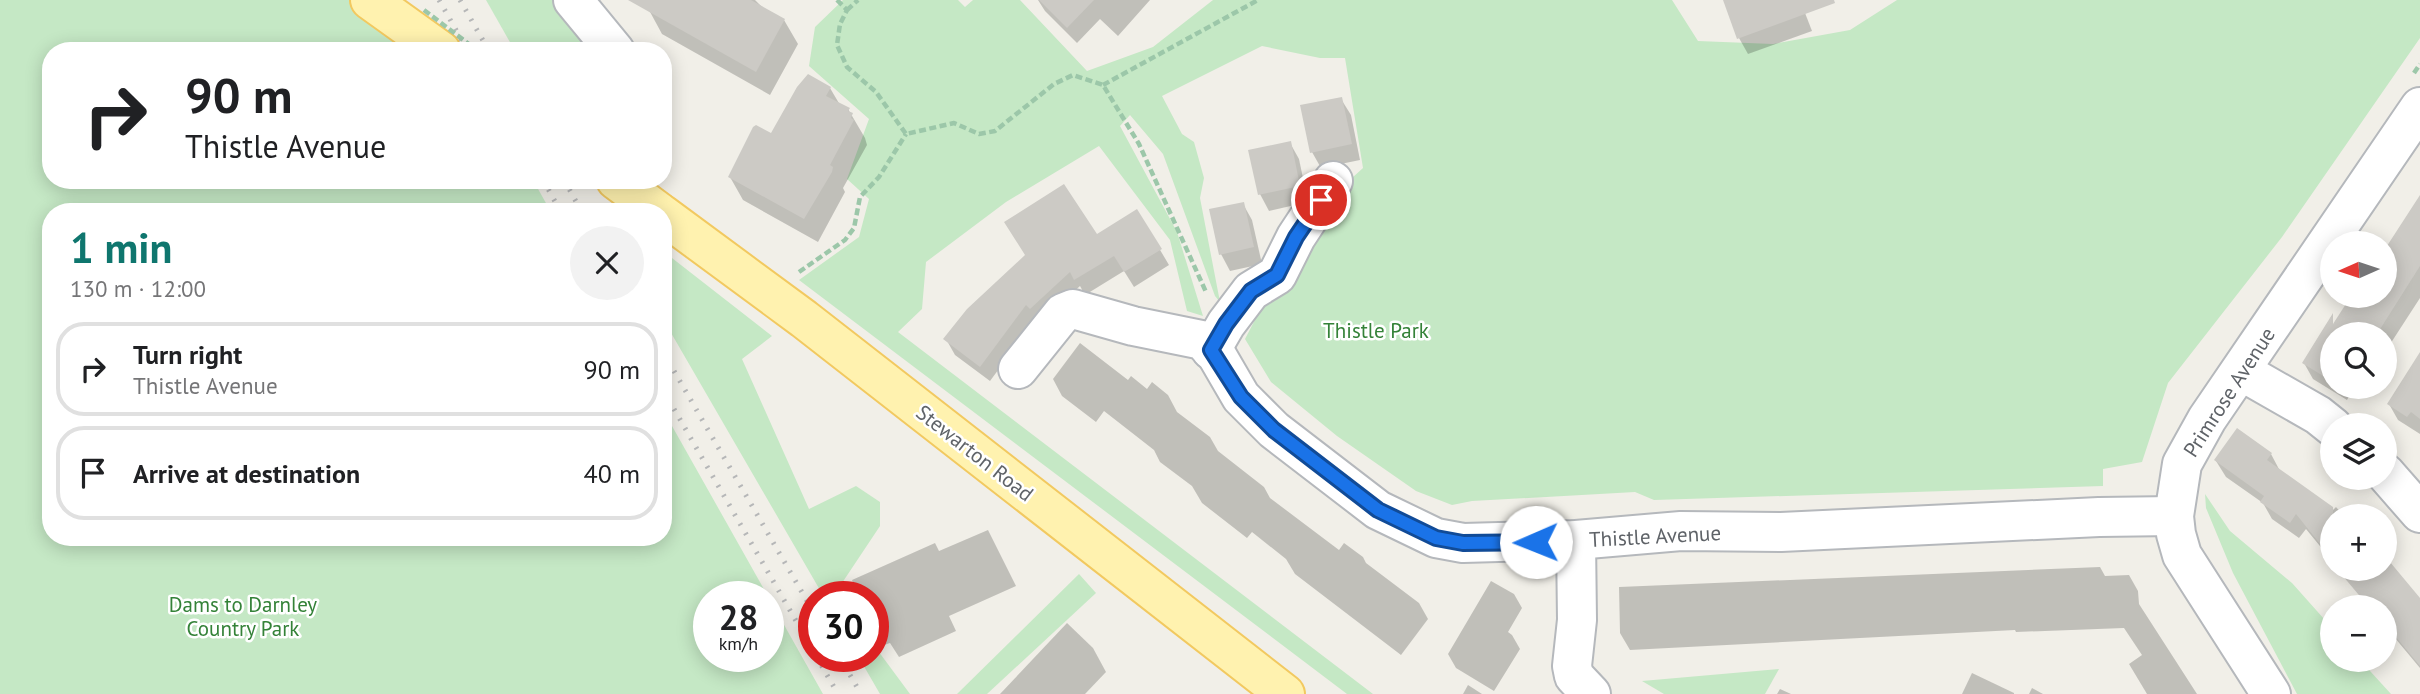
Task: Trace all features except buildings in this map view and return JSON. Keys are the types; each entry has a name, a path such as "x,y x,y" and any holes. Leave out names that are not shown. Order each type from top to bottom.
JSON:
{"main road":[{"path":"370,0 430,42"},
{"path":"628,189 647,203"},
{"name":"Stewarton Road","path":"672,222 804,320 1285,694"}],"street":[{"path":"573,0 608,42"},
{"name":"Primrose Avenue","path":"2270,694 2182,555 2174,516 2182,464 2207,419 2420,107"},
{"path":"1018,369 1063,313 1073,309 1133,326 1202,340 1219,337 1251,291 1277,275 1296,237 1333,181"},
{"name":"Thistle Avenue","path":"1219,337 1241,397 1274,430 1378,510 1436,538 1463,543 1576,540 1681,531 1781,532 2099,516 2174,516"},
{"path":"2241,371 2320,417"},
{"path":"2397,487 2420,513"},
{"path":"1576,540 1577,620 1572,666 1574,676 1591,694"}],"path":[{"path":"837,0 847,10"},
{"path":"858,0 847,10 840,24 837,45 846,67 876,92 906,134"},
{"path":"1103,85 1258,0"},
{"path":"424,10 466,42"},
{"path":"791,278 845,240 855,228 860,197 879,177 906,134 954,123 979,134 995,131 1054,84 1073,75 1103,85 1139,144 1210,302 1219,337"}],"green space":[{"name":"Dams to Darnley Country Park","path":"0,0 368,0 426,42 42,42 42,189 538,189 546,203 42,203 42,546 672,546 672,426 759,581 693,581 693,672 784,672 784,625 798,650 798,672 811,672 823,694 0,694"},
{"path":"486,0 557,0 593,42 510,42"},
{"name":"Thistle Park","path":"843,0 958,0 965,7 973,0 1020,0 1087,71 1153,47 1213,0 1672,0 1698,41 1773,44 1850,30 1897,0 2420,0 2420,38 2282,237 2168,383 2142,462 2103,469 2103,486 1654,500 1635,492 1472,501 1452,505 1416,491 1337,436 1271,382 1245,339 1268,295 1331,197 1363,168 1345,58 1320,58 1262,46 1162,96 1182,134 1194,142 1204,178 1200,198 1220,302 1215,296 1163,154 1130,115 1120,126 1177,232 1203,316 1187,311 1170,240 1099,146 1006,202 926,262 922,309 898,332 1373,694 1347,694 799,280 859,237 869,199 847,179 869,119 809,66 815,27"},
{"path":"672,258 772,336 742,359 809,509 856,486 880,502 880,526 843,581 815,581 672,335"},
{"path":"2205,494 2230,531 2292,583 2320,614 2320,672 2371,672 2391,694 2297,694 2233,573 2206,508"},
{"path":"1079,574 1096,593 987,694 957,694"},
{"path":"889,666 910,694 880,694 867,672 889,672"},
{"path":"1779,669 1765,694 1664,694 1642,681"}],"railway":[{"path":"439,0 463,42"},
{"path":"460,0 484,42"},
{"path":"548,189 556,203"},
{"path":"569,189 577,203"},
{"path":"672,368 798,585"},
{"path":"672,406 798,624"},
{"path":"825,672 838,694"},
{"path":"848,672 861,694"}],"route":[{"path":"1321,200 1296,237 1277,275 1251,291 1226,324 1211,350 1241,397 1274,430 1378,510 1436,538 1463,543 1536,542"}]}
